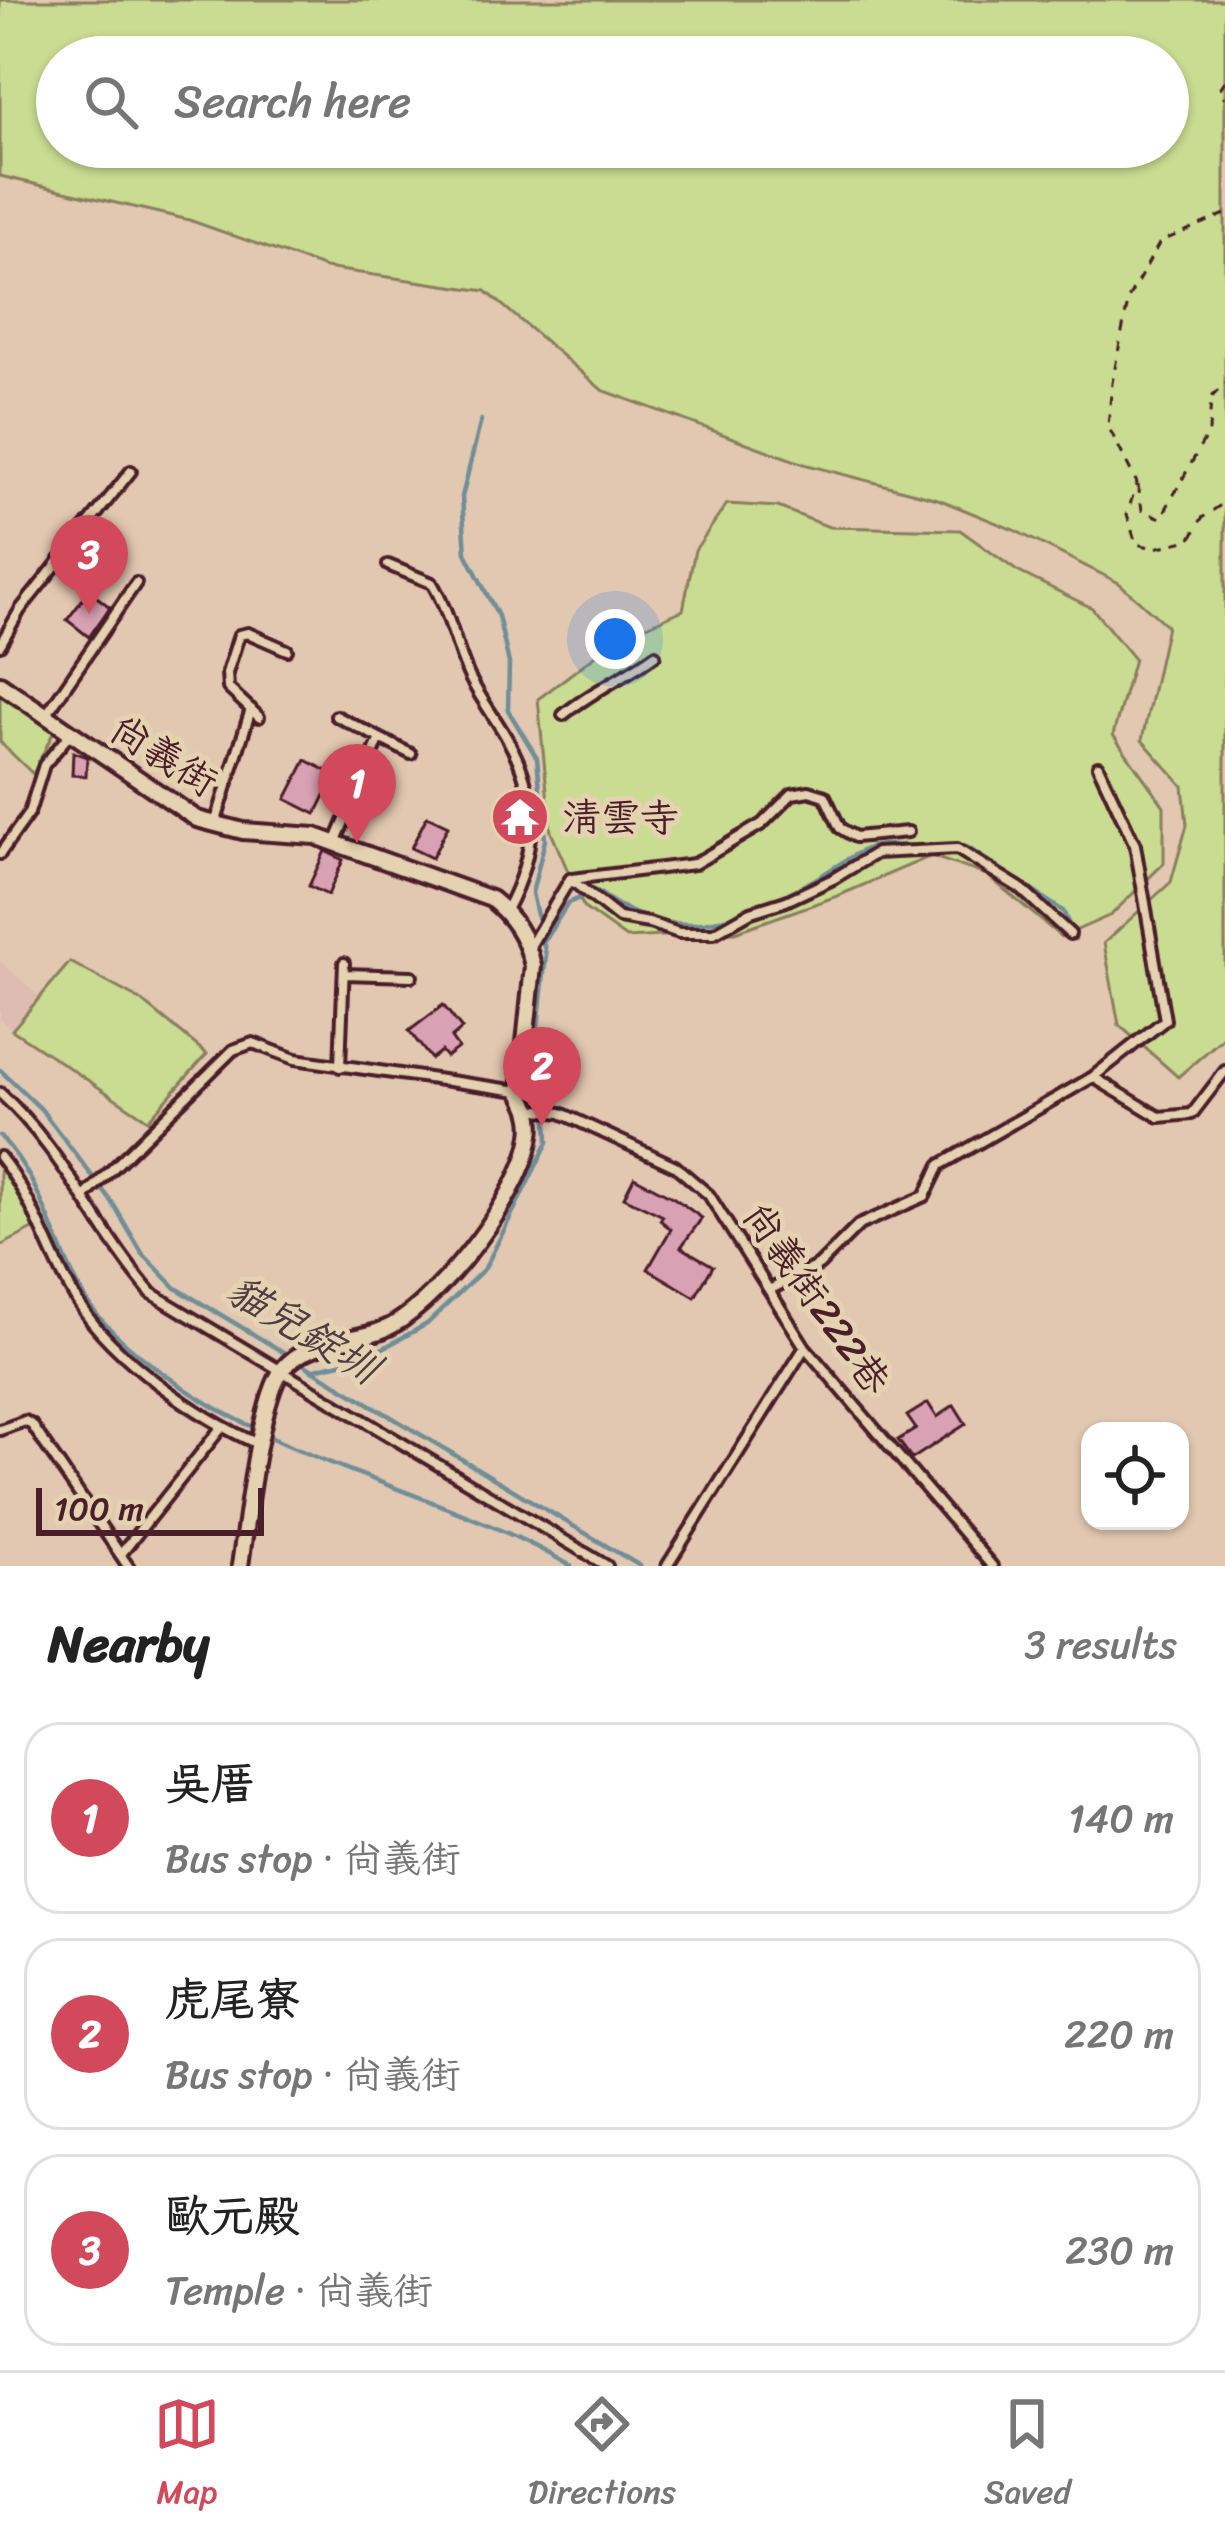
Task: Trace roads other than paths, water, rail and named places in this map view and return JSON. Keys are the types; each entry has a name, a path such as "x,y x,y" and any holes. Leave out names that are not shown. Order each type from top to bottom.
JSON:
{"street":[{"name":"尚義街","path":"0,684 170,802 214,826 315,836 491,899 506,910"},
{"path":"240,1566 258,1444 281,1370 304,1352 392,1325 466,1260 524,1163 532,1133 530,1109 520,1091 531,944 506,910"}],"lane":[{"path":"0,645 20,610 131,470"},
{"path":"388,565 432,583 469,676 511,745 526,780 533,814 531,849 524,877 506,910"},
{"path":"46,716 136,583"},
{"path":"214,826 255,713 228,688 227,673 239,635 248,633 286,650"},
{"path":"563,715 591,692 655,655"},
{"path":"336,716 411,754"},
{"path":"0,854 29,813 44,765 70,734"},
{"path":"335,844 379,740"},
{"path":"769,1290 819,1265 859,1225 926,1196 940,1165 1093,1077 1165,1020 1135,845 1098,766"},
{"path":"570,879 694,864 762,824 793,794 809,790 825,796 840,828 855,837 908,832"},
{"path":"570,879 619,918 650,922 679,933 714,932 833,879 876,853 957,849 1020,888 1070,934"},
{"path":"531,944 570,879"},
{"path":"340,1067 344,968 412,976"},
{"path":"85,1196 233,1050 253,1043 295,1059 520,1091"},
{"path":"1093,1077 1159,1117 1192,1114 1225,1071"},
{"path":"0,1093 85,1196 128,1267 151,1293 608,1566"},
{"name":"尚義街222巷","path":"530,1109 557,1113 675,1166 709,1195 805,1347 992,1566"},
{"path":"0,1157 34,1206 76,1300 107,1343 221,1428 258,1444"},
{"path":"668,1566 805,1347"},
{"path":"0,1430 25,1421 32,1425 128,1566"},
{"path":"121,1554 221,1428"}],"waterway":[{"path":"311,1370 369,1356 427,1324 485,1268 548,1142 546,1094 534,1063 546,955 532,893 545,840 537,758 508,710 509,663 498,616 466,553 462,497 481,420"},
{"path":"545,940 568,903 597,891 652,920 704,923 757,908 868,848 933,847"},
{"path":"956,847 967,847 1063,911 1075,939"},
{"name":"貓兒錠圳","path":"0,1070 41,1109 112,1202 142,1253 176,1288 640,1566"},
{"path":"0,1136 28,1174 75,1279 100,1318 163,1373 255,1428"},
{"path":"268,1436 497,1529 571,1566"}],"place":[{"name":"歐元殿","path":"89,614"},
{"name":"清雲寺","path":"520,817"},
{"name":"吳厝","path":"357,843"},
{"name":"虎尾寮","path":"542,1126"}]}
